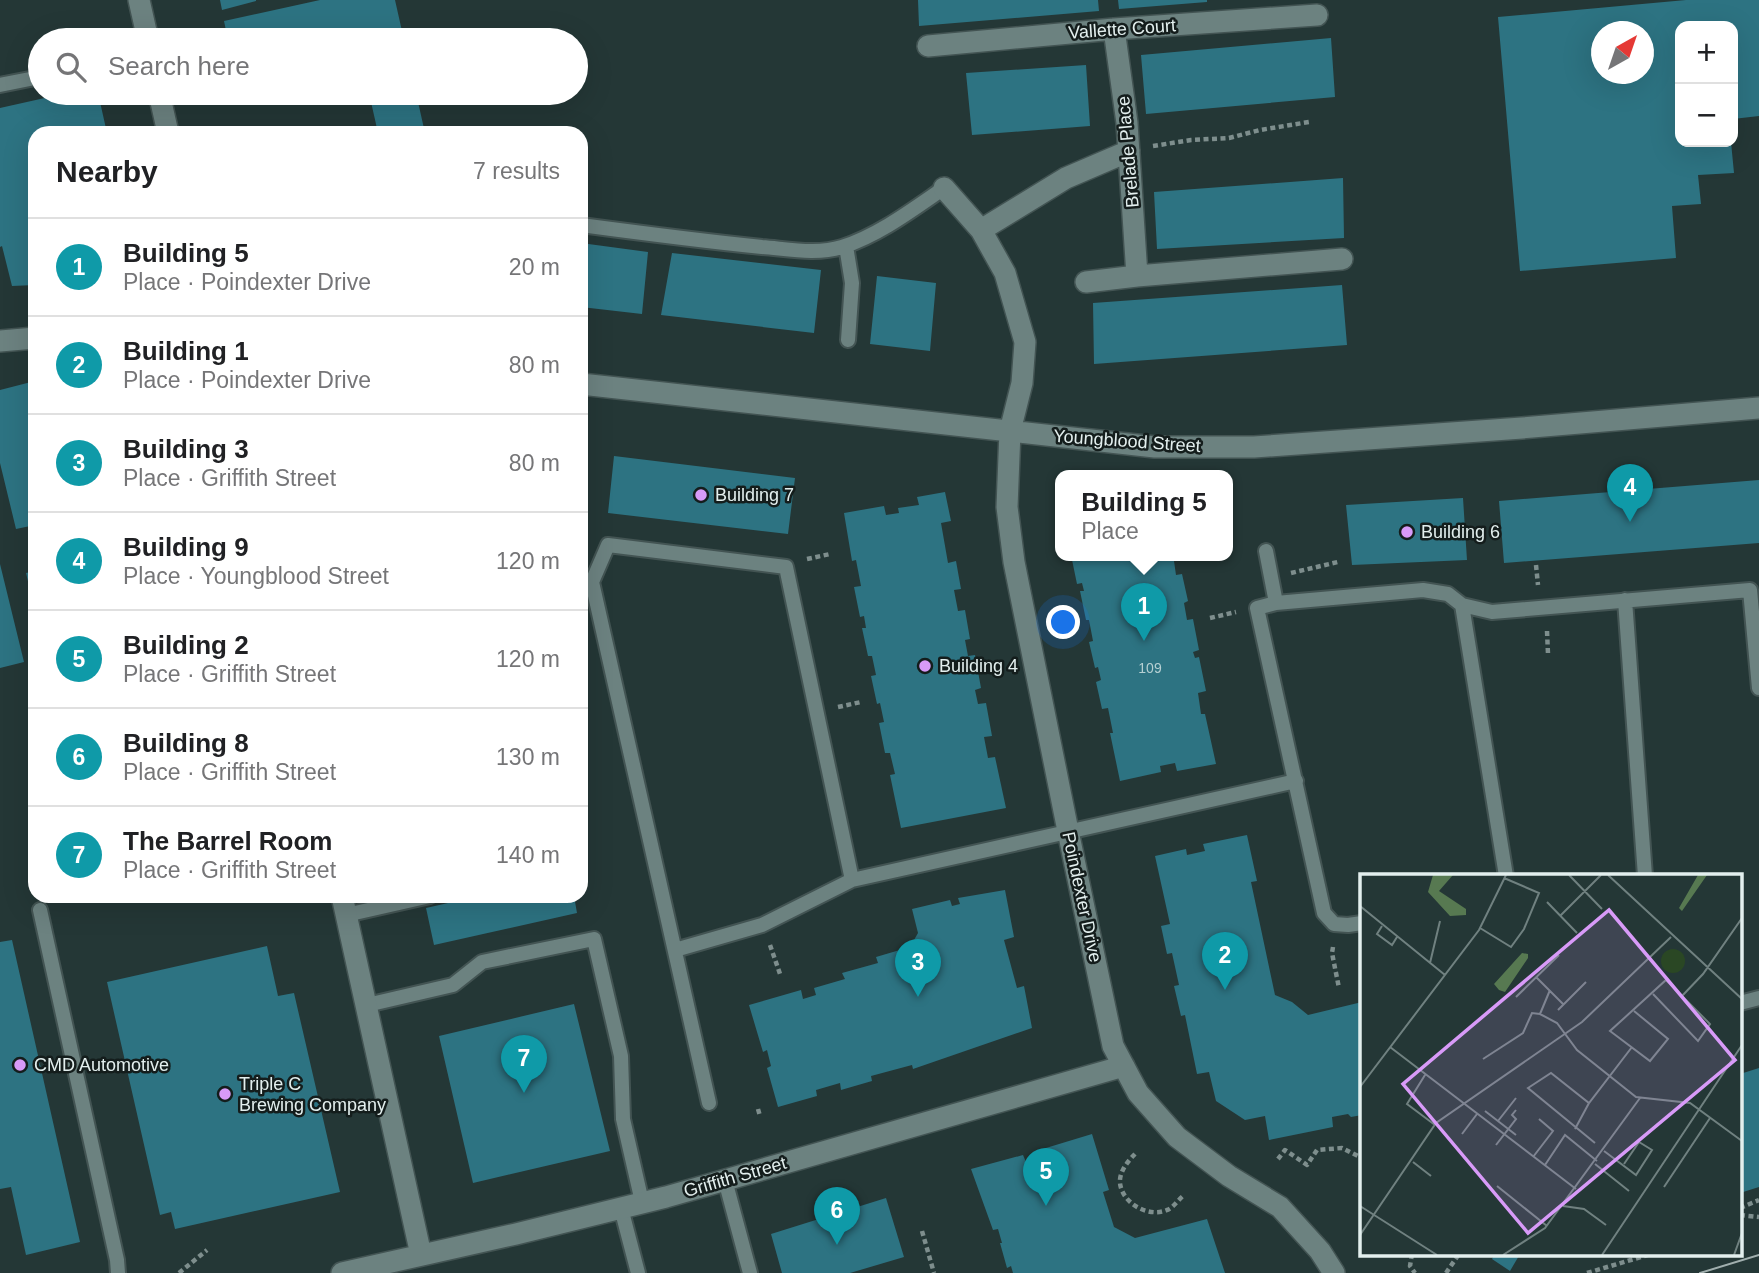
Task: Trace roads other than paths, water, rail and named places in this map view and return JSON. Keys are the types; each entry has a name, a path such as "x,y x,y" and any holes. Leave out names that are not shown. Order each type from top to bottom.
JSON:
{"street":[{"path":"139,0 145,28"},
{"name":"Vallette Court","path":"928,46 1114,29 1317,15"},
{"name":"Brelade Place","path":"1114,29 1127,123 1139,149 1136,276"},
{"path":"162,105 166,126"},
{"path":"981,230 1066,178 1139,149"},
{"name":"Poindexter Drive","path":"944,188 981,230 1004,273 1025,342 1022,383 1010,431 1007,507 1014,562 1114,1046 1138,1093 1177,1137 1229,1176 1280,1207 1320,1251 1334,1273"},
{"path":"1086,282 1342,259"},
{"path":"0,341 28,339"},
{"name":"Youngblood Street","path":"588,385 1155,447 1254,447 1759,408"},
{"path":"344,906 421,1255"},
{"name":"Griffith Street","path":"342,1273 621,1208 1124,1066"}],"lane":[{"path":"0,85 28,79"},
{"path":"588,226 813,251 839,248 862,240 944,188"},
{"path":"846,246 852,283 848,340"},
{"path":"709,1103 592,582 608,545 786,567 852,880"},
{"path":"1266,551 1276,603"},
{"path":"1360,923 1334,924 1324,913 1257,608 1276,603 1423,590 1448,594 1462,606 1492,612 1750,590 1759,688"},
{"path":"1625,600 1645,874"},
{"path":"1462,606 1506,874"},
{"path":"675,950 762,926 852,880 1296,781"},
{"path":"344,906 370,903"},
{"path":"40,910 118,1273"},
{"path":"367,1005 453,985 482,962 594,939 621,1056 623,1119 642,1202"},
{"path":"725,1180 750,1273"},
{"path":"621,1208 638,1273"}],"tram line":[{"path":"1700,1273 1759,1255"}],"place":[{"name":"Building 7","path":"701,495"},
{"name":"Building 9","path":"1630,522"},
{"name":"Building 6","path":"1407,532"},
{"name":"Building 5","path":"1144,641"},
{"name":"Building 4","path":"925,666"},
{"name":"Building 1","path":"1225,990"},
{"name":"Building 3","path":"918,997"},
{"name":"CMD Automotive","path":"20,1065"},
{"name":"The Barrel Room","path":"524,1093"},
{"name":"Triple C Brewing Company","path":"225,1094"},
{"name":"Building 2","path":"1046,1206"},
{"name":"Building 8","path":"837,1245"}]}
